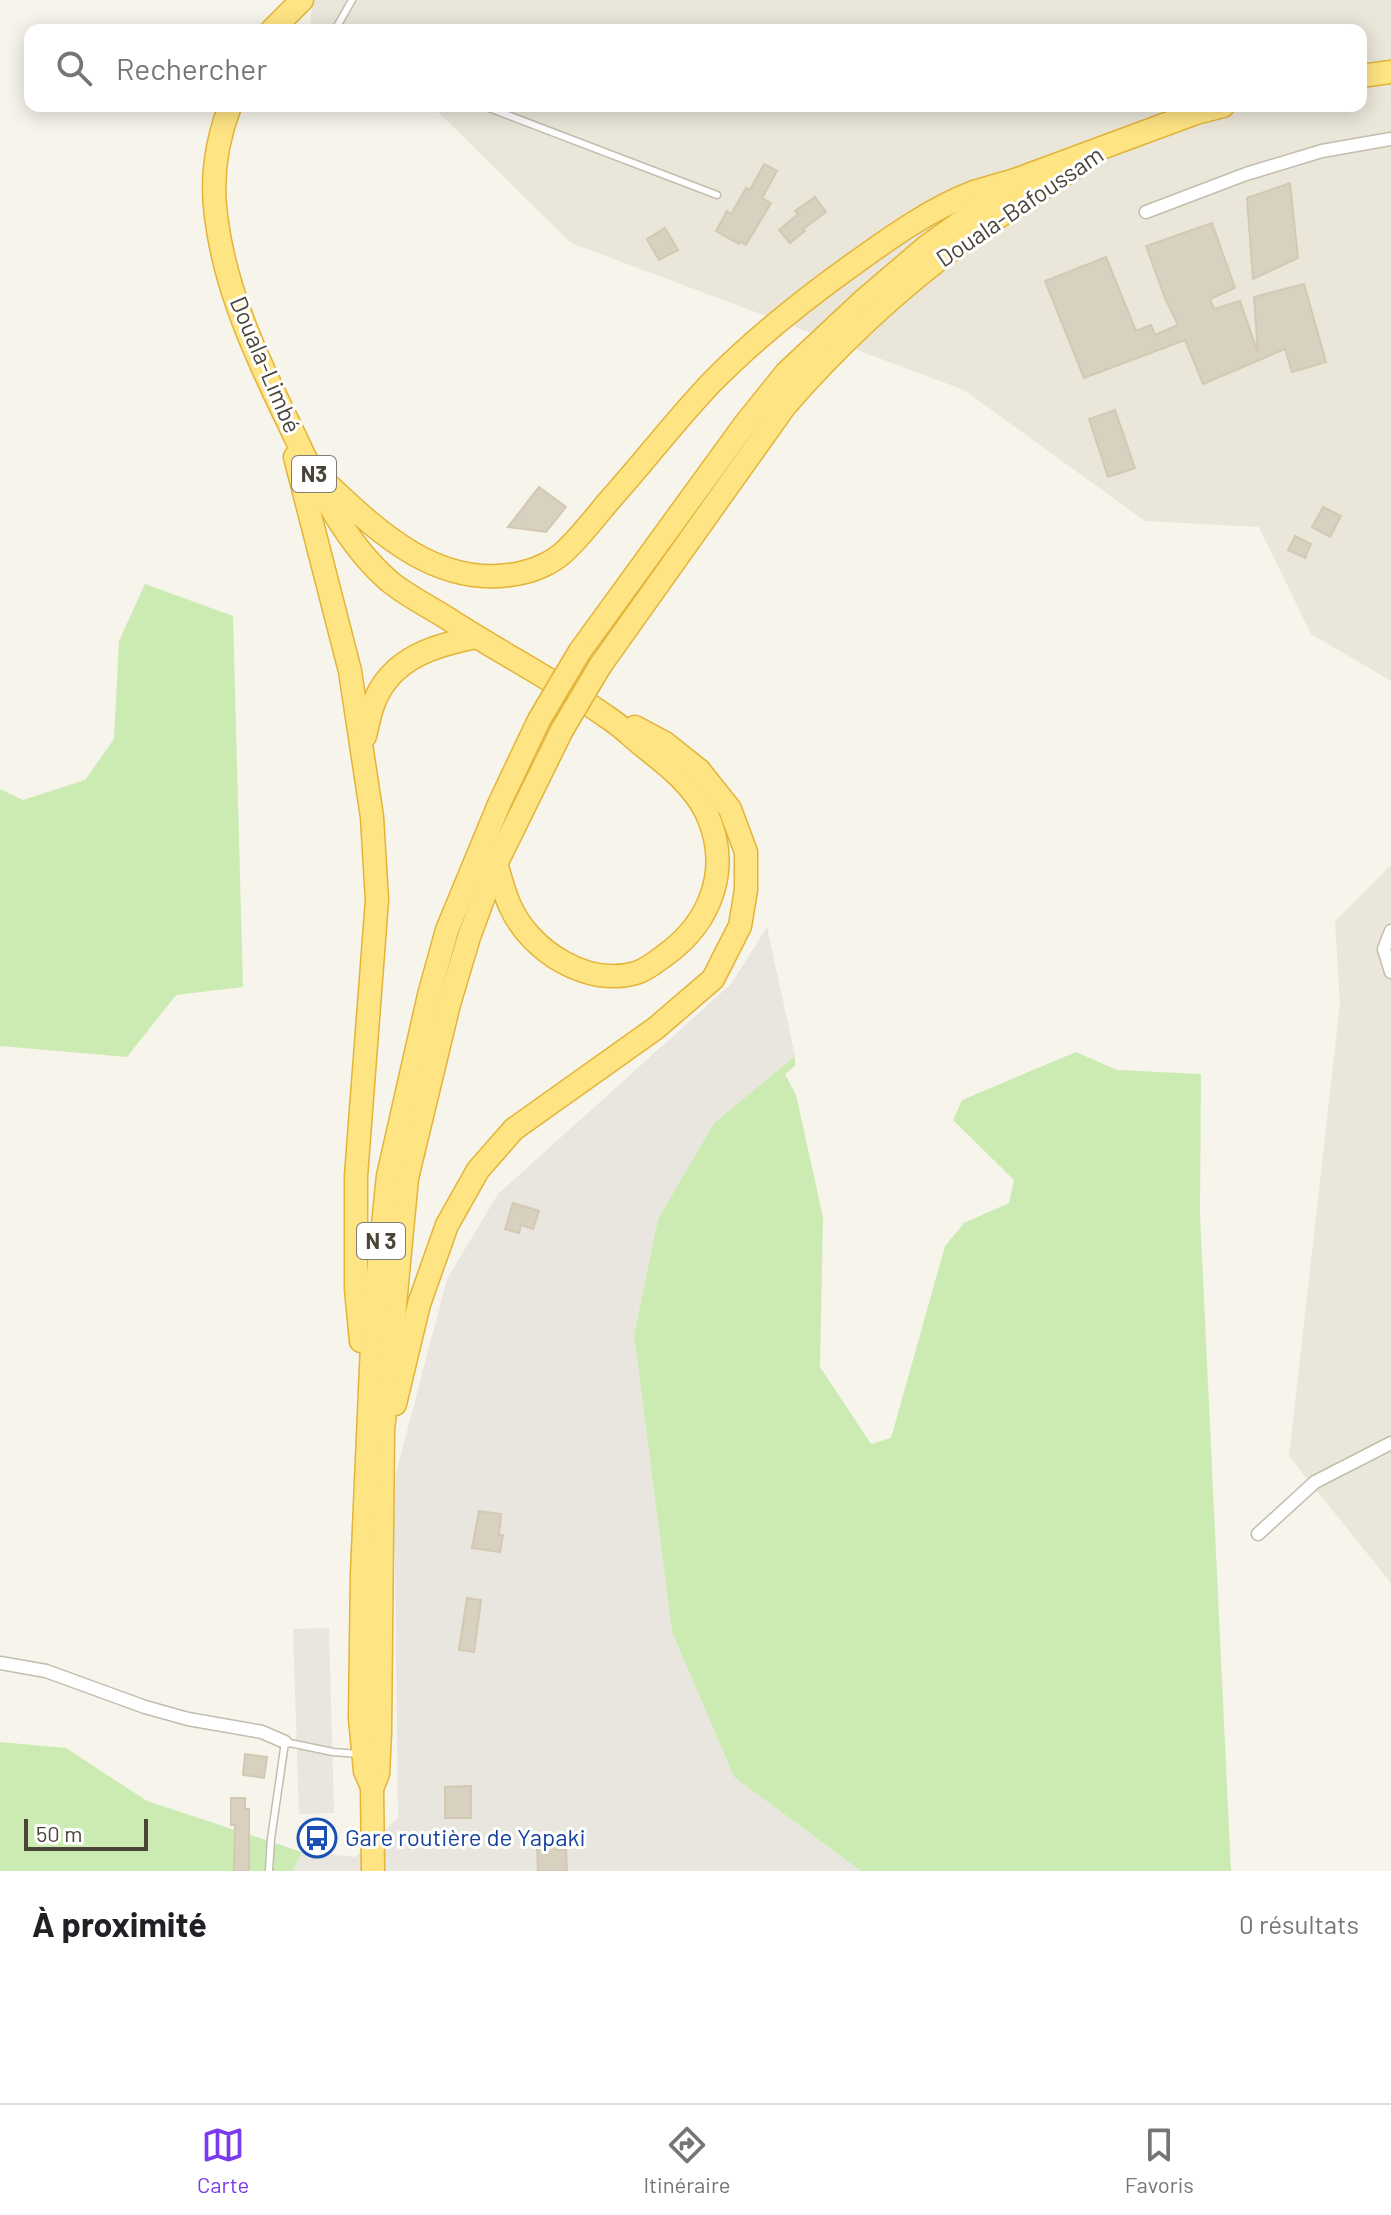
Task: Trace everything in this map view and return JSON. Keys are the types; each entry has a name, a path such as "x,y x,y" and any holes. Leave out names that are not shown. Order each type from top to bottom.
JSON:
{"highway":[{"path":"278,24 302,0"},
{"path":"1367,75 1391,72"},
{"name":"Douala-Limbé","path":"228,112 214,174 215,214 242,320 311,469 347,535 390,582 608,717"},
{"path":"1113,144 1200,112"},
{"name":"Douala-Bafoussam","path":"375,1427 373,1322 388,1176 429,995 457,904 539,720 580,651 745,424 786,373 926,247 1015,180 1113,144"},
{"name":"Douala-Bafoussam","path":"496,864 562,730 600,666 785,406 874,315 955,248 1113,144"},
{"path":"311,469 400,546 451,573 480,577 525,572 551,561 564,551 710,385 785,314 884,242 926,217 972,193 1015,180"},
{"path":"284,413 350,671 372,817 377,900 356,1176 356,1289 375,1427"},
{"path":"362,744 374,700 396,671 421,651 477,637"},
{"path":"375,1427 394,1406 423,1290 447,1225 478,1170 514,1129 656,1028 713,979 740,926 746,890 746,852 730,809 699,770 665,743 644,730 608,717"},
{"path":"496,864 511,908 523,928 541,947 559,959 573,968 592,973 613,976 636,973 684,942 705,915 714,887 718,856 707,814 680,777 608,717"},
{"name":"N 3","path":"373,1871 372,1787 365,1771 360,1702 375,1427 407,1178 449,1004 496,864"},
{"name":"N 3","path":"372,1787 378,1774 380,1732 375,1427"}],"street":[{"path":"1146,212 1246,174 1322,151 1391,139"},
{"path":"1391,931 1384,949 1391,972"},
{"path":"1258,1534 1315,1482 1391,1443"},
{"path":"0,1663 46,1671 145,1707 188,1719 262,1732 285,1742"}],"lane":[{"path":"338,24 352,0"},
{"path":"500,112 717,195"},
{"path":"269,1871 285,1742 333,1752 363,1754"}],"shaded area":[{"path":"312,0 1391,0 1391,681 1311,634 1259,527 1145,521 964,390 571,243 438,112 1367,112 1367,24 310,24"},
{"path":"1391,865 1391,1583 1289,1456 1340,1004 1335,921"},
{"path":"767,927 795,1056 714,1123 658,1219 634,1335 672,1632 734,1777 861,1871 293,1871 302,1852 355,1857 398,1818 394,1481 447,1279 498,1194 731,984"},
{"path":"329,1628 334,1813 299,1814 293,1629"}],"green space":[{"path":"145,584 233,616 243,987 176,995 127,1057 0,1046 0,789 23,800 85,780 114,739 119,641"},
{"path":"1076,1052 1117,1070 1201,1074 1200,1214 1231,1871 861,1871 734,1777 672,1632 634,1335 658,1219 714,1123 795,1056 795,1066 785,1074 796,1095 823,1217 820,1367 871,1444 891,1438 945,1246 964,1223 1009,1203 1014,1180 953,1120 962,1100"},
{"path":"0,1742 66,1748 147,1801 302,1852 293,1871 0,1871"}],"building":[{"path":"764,164 777,171 762,198 771,203 746,245 739,244 716,231 727,211 731,214 746,188 750,190"},
{"path":"1290,183 1298,258 1253,279 1247,198"},
{"path":"815,197 826,212 790,243 779,230 798,214 795,211"},
{"path":"1212,223 1235,288 1210,299 1214,309 1240,301 1258,353 1254,297 1304,284 1326,362 1292,372 1285,349 1203,384 1185,340 1084,378 1045,281 1106,257 1136,331 1151,325 1155,335 1178,325 1146,246"},
{"path":"665,228 678,250 659,260 647,239"},
{"path":"1115,410 1135,468 1108,477 1089,419"},
{"path":"539,487 566,507 546,532 508,527"},
{"path":"1323,507 1341,516 1330,537 1312,527"},
{"path":"1295,536 1311,544 1305,558 1288,550"},
{"path":"513,1203 539,1211 533,1229 521,1225 519,1233 505,1229"},
{"path":"479,1511 501,1514 499,1535 503,1535 500,1552 472,1548"},
{"path":"467,1598 481,1600 474,1652 459,1650"},
{"path":"245,1754 267,1757 264,1778 243,1775"},
{"path":"471,1786 471,1818 445,1818 445,1787"},
{"path":"231,1798 245,1798 245,1809 249,1809 249,1871 234,1871 235,1825 231,1825"},
{"path":"537,1846 556,1846 556,1850 566,1850 567,1871 538,1871"}],"place":[{"name":"Gare routière de Yapaki","path":"317,1838"}]}
